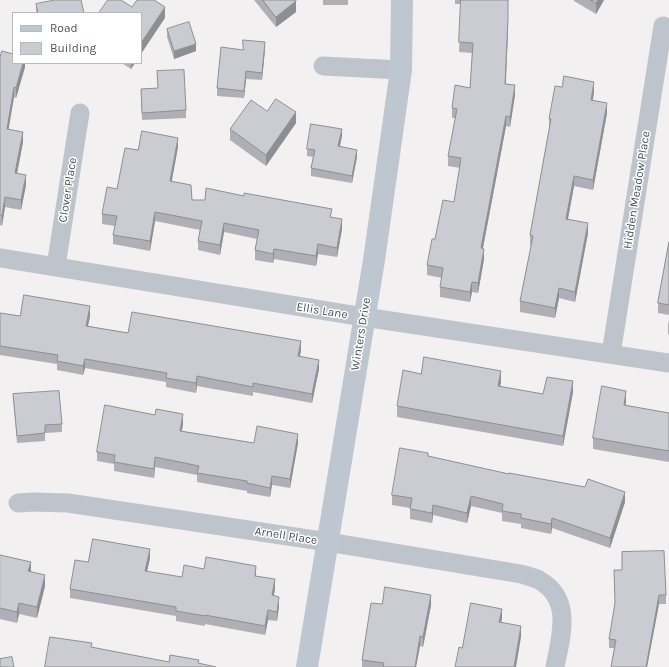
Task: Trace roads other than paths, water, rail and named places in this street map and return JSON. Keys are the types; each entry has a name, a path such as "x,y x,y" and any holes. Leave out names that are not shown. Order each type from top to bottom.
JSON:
{"street":[{"name":"Winters Drive","path":"307,667 374,260 401,70 402,0"},
{"name":"Hidden Meadow Place","path":"611,354 663,26"},
{"path":"323,66 401,70"},
{"name":"Clover Place","path":"56,266 80,113"},
{"name":"Ellis Lane","path":"0,258 364,317 669,363"},
{"name":"Arnell Place","path":"18,503 68,503 328,542 521,574 538,580 551,588 558,597 562,615 560,639 555,667"}]}
